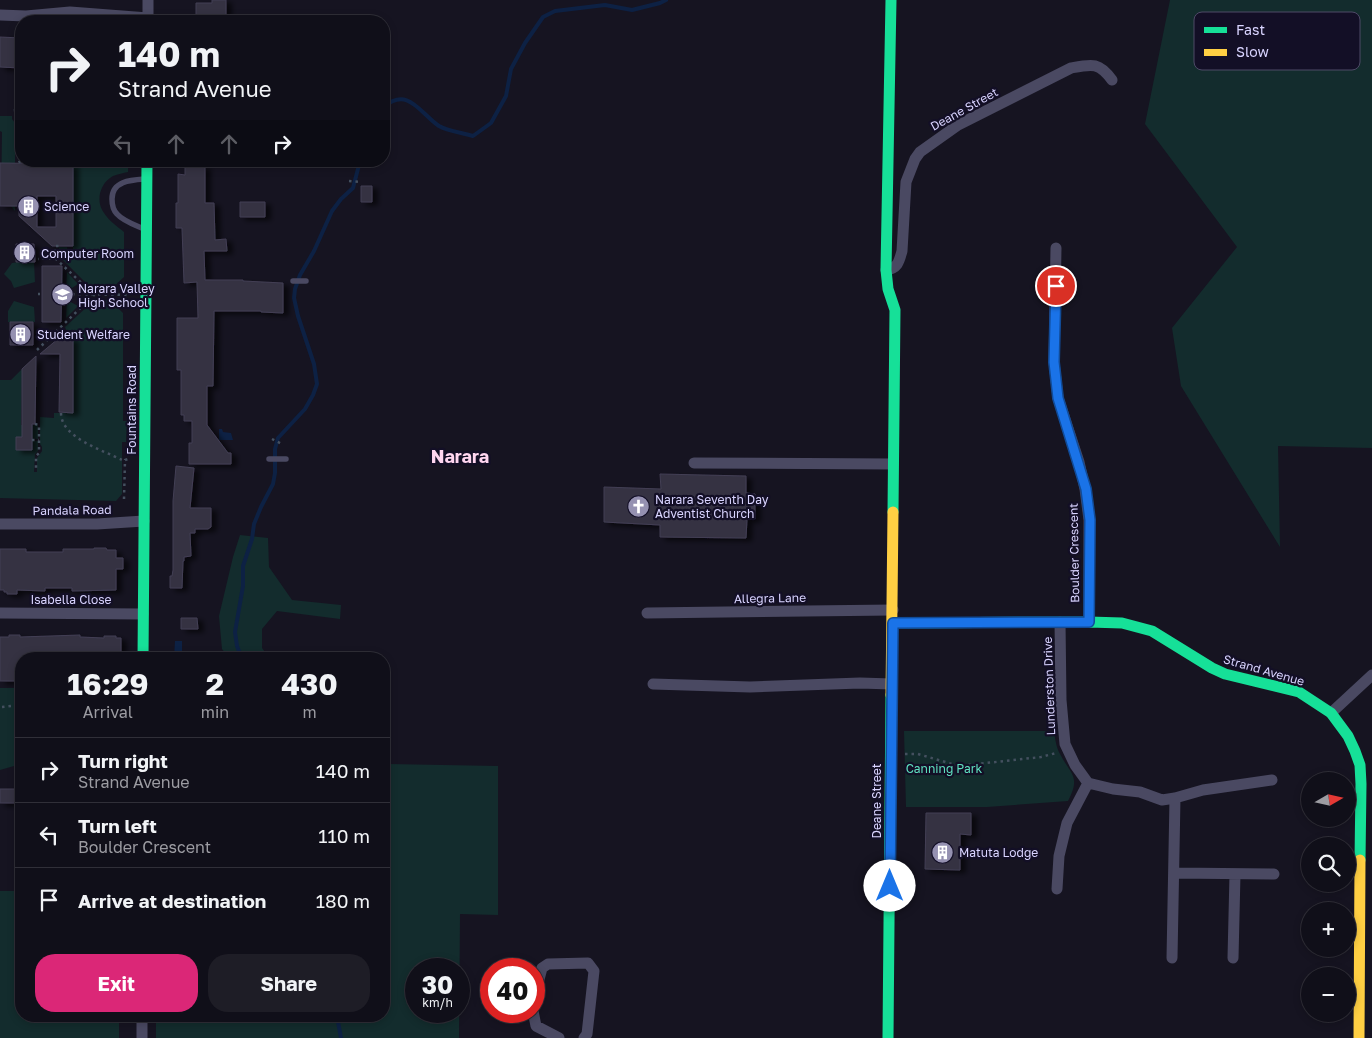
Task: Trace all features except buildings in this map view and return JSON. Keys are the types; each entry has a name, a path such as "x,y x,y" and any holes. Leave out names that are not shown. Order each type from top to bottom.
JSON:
{"street":[{"path":"148,0 148,15"},
{"name":"Deane Street","path":"888,1038 893,623 894,310 888,289 886,270 891,0"},
{"path":"37,15 70,12 99,15"},
{"path":"0,15 15,16"},
{"name":"Deane Street","path":"886,270 892,269 900,261 906,182 920,152 958,125 1071,68 1086,65 1099,66 1105,70 1112,80"},
{"name":"Fountains Road","path":"144,652 147,167"},
{"name":"Boulder Crescent","path":"1056,248 1054,362 1058,398 1086,489 1090,520 1089,622"},
{"path":"694,464 893,464"},
{"name":"Pandala Road","path":"0,524 97,524 144,521"},
{"name":"Allegra Lane","path":"647,613 893,610"},
{"name":"Isabella Close","path":"0,613 143,614"},
{"name":"Lunderston Drive","path":"1060,622 1060,700 1065,744 1075,765 1088,784"},
{"name":"Strand Avenue","path":"893,623 1122,623 1152,631 1212,668 1232,676 1299,692 1331,713 1348,736 1360,765 1359,1038"},
{"path":"1331,713 1372,674"},
{"path":"653,684 750,687 860,683 892,684"},
{"path":"1057,889 1059,856 1067,823 1088,784 1136,791 1162,800 1203,790 1272,780"},
{"path":"1172,958 1175,798"},
{"path":"1174,874 1274,874"},
{"path":"1233,958 1235,874"},
{"path":"545,966 548,964 588,963 594,971 587,1034 584,1038"},
{"path":"142,1022 142,1038"},
{"path":"535,1023 536,1026 559,1038"}],"lane":[{"path":"146,230 117,214 113,207 112,198 117,186 123,182 147,179"},
{"path":"293,281 306,281"},
{"path":"269,459 286,459"}],"path":[{"path":"15,109 15,120"},
{"path":"349,181 360,182"},
{"path":"59,246 55,246 55,258 94,295"},
{"path":"38,259 55,258"},
{"path":"59,294 130,296"},
{"path":"37,350 94,295"},
{"path":"58,330 60,338"},
{"path":"61,412 61,420 74,436 122,460 126,459 124,499"},
{"path":"35,424 39,425 39,453 36,456 36,471"},
{"path":"272,439 282,444"},
{"path":"32,440 39,440"},
{"path":"2,707 15,706"},
{"path":"905,754 918,754 959,766 1041,757 1068,750"}],"green space":[{"path":"1170,0 1372,0 1372,448 1278,446 1280,547 1181,386 1172,328 1237,247 1145,124"},
{"path":"0,116 12,116 15,123 15,211 11,206 1,206 2,132 0,131"},
{"path":"73,167 128,167 128,172 115,175 105,183 99,198 101,208 106,216 124,232 124,277 110,290 100,291 90,287 59,256 59,247 67,247 68,252 73,252"},
{"path":"34,262 35,282 14,288 11,281 4,274 12,263"},
{"path":"67,272 78,284 66,290"},
{"path":"67,300 78,306 66,318"},
{"path":"96,300 110,300 123,313 123,421 127,421 126,442 122,442 122,494 116,501 0,498 0,380 11,380 22,369 21,425 38,425 38,439 16,437 16,450 32,450 32,441 38,441 34,472 37,472 37,458 42,451 40,444 40,417 54,418 54,413 73,413 73,338 68,334 65,327"},
{"path":"14,301 34,307 35,322 8,322 8,311"},
{"path":"240,535 268,538 269,567 292,600 341,605 340,619 277,611 262,629 262,648 265,652 224,652 222,649 219,616"},
{"path":"0,688 15,688 15,766 0,770"},
{"name":"Canning Park","path":"904,731 1054,731 1059,751 1073,776 1074,786 1072,793 1068,801 987,807 906,807"},
{"path":"390,764 498,766 498,915 460,914 460,958 405,958 405,1023 459,1023 459,1038 156,1038 156,1022 390,1022"},
{"path":"0,891 15,891 15,1022 119,1022 119,1038 0,1038"}],"water":[{"path":"219,429 222,429 223,432 231,433 233,440 219,440"},
{"path":"175,641 182,641 182,652 174,652"}],"waterway":[{"path":"390,102 400,99 407,100 442,128 473,136 491,123 506,96 511,69 525,43 543,17 555,11 605,5 632,10 666,0"},
{"path":"239,652 235,632 243,586 243,566 252,539 254,524 273,484 275,449 278,438 305,409 317,384 314,364 298,316 294,298 295,289 332,211 353,188 358,167"},
{"path":"338,1022 341,1038"}],"traffic: fast":[{"path":"891,0 886,270 888,289 895,310 893,512"},
{"path":"143,652 147,167"},
{"path":"893,623 1122,623 1152,631 1225,674 1299,692 1331,713 1348,736 1355,751 1360,765 1361,784 1360,860"},
{"path":"888,1038 891,695"}],"traffic: slow":[{"path":"891,695 893,512"},
{"path":"1359,1038 1360,860"}],"place":[{"name":"Science","path":"28,206"},
{"name":"Computer Room","path":"25,253"},
{"name":"Narara Valley High School","path":"62,295"},
{"name":"Student Welfare","path":"21,334"},
{"name":"Narara Seventh Day Adventist Church","path":"639,506"},
{"name":"Matuta Lodge","path":"943,852"}],"district":[{"name":"Narara","path":"460,456"}],"route":[{"path":"890,886 893,623 1089,622 1090,520 1086,489 1079,462 1058,398 1054,362 1056,286"}]}
